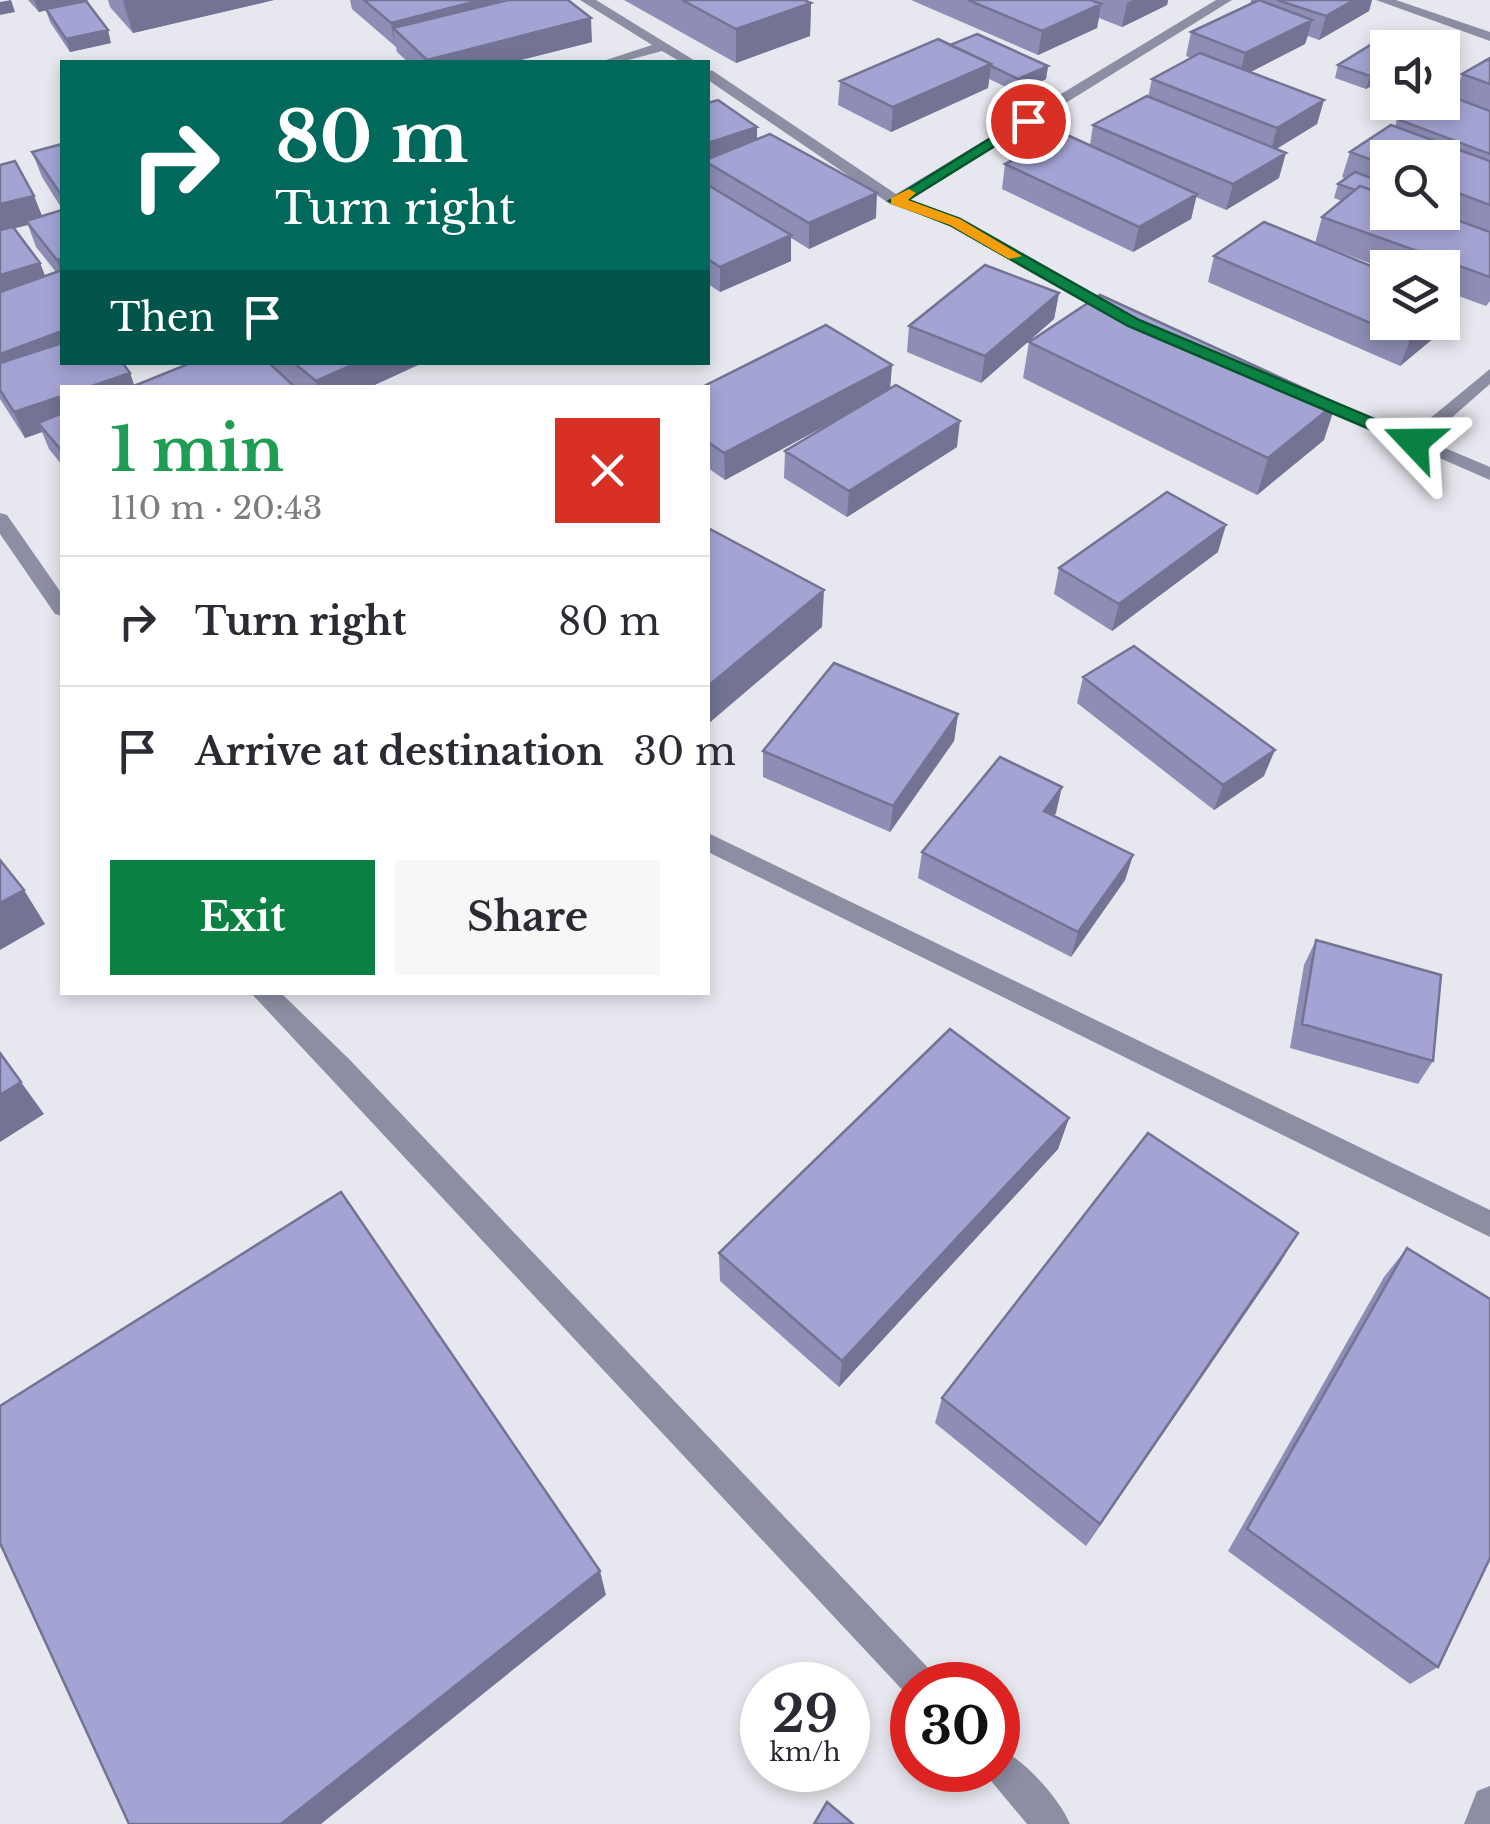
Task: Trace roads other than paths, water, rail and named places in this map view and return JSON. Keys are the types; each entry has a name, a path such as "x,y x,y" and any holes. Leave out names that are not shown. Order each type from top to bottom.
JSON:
{"street":[{"path":"587,0 687,60"},
{"path":"896,201 1225,0"},
{"path":"1383,0 1490,37"},
{"path":"614,60 665,46"},
{"path":"710,75 896,201 955,222 1134,323"},
{"path":"1414,442 1490,374"},
{"path":"1291,390 1490,474"},
{"path":"0,519 60,606"},
{"path":"710,843 1490,1224"},
{"path":"265,995 340,1068 899,1662"},
{"path":"1020,1790 1052,1824"},
{"path":"1482,1824 1490,1804"}]}
